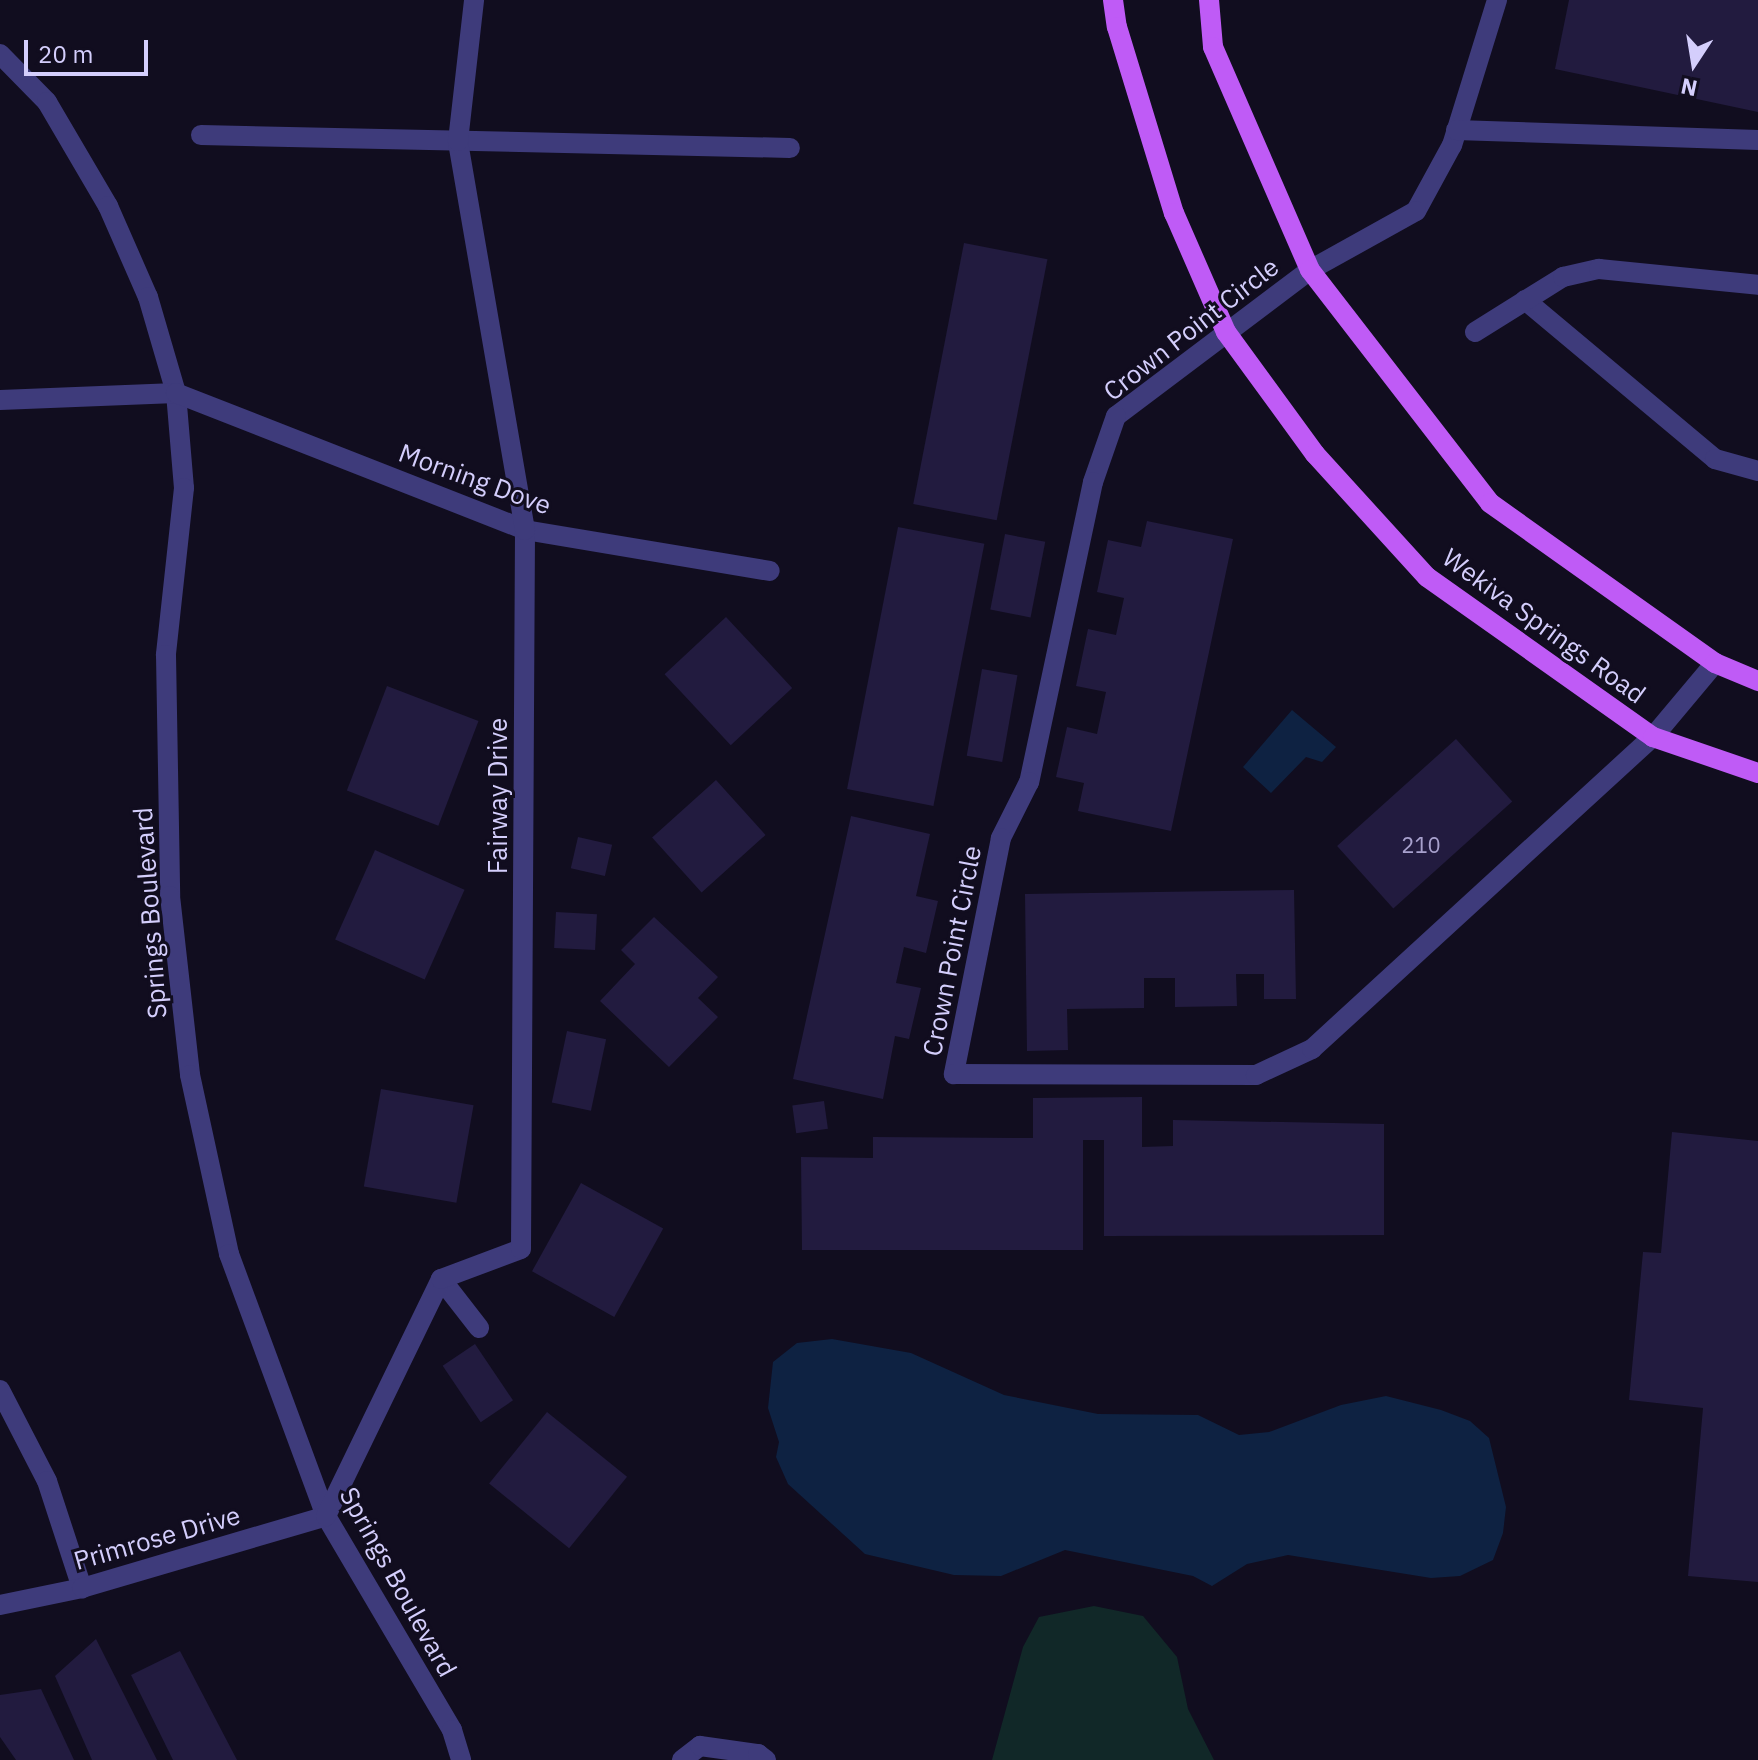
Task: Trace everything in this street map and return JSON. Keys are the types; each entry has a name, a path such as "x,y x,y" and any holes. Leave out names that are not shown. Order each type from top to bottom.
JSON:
{"main road":[{"name":"Wekiva Springs Road","path":"1113,0 1117,27 1174,213 1226,332 1315,454 1427,577 1653,737 1758,773"},
{"path":"1209,0 1213,47 1310,270 1490,503 1715,663 1758,681"}],"street":[{"name":"Fairway Drive","path":"441,1279 521,1249 525,530 458,141 474,0"},
{"name":"Crown Point Circle","path":"1497,0 1456,130 1416,211 1310,270 1116,416 1093,482 1029,782 1001,838 954,1074 1256,1075 1312,1049 1653,737 1715,663"},
{"name":"Springs Boulevard","path":"0,54 47,102 108,206 148,297 176,393 184,488 166,655 170,896 190,1075 229,1254 326,1516 452,1730 461,1760"},
{"path":"1456,130 1758,140"},
{"path":"201,135 790,148"},
{"path":"1475,332 1563,277 1599,269 1758,285"},
{"path":"1525,300 1715,459 1758,471"},
{"path":"0,400 176,393"},
{"name":"Morning Dove","path":"176,393 525,530 770,571"},
{"path":"326,1516 441,1279 479,1328"},
{"path":"0,1390 47,1481 82,1588"},
{"name":"Primrose Drive","path":"0,1605 82,1588 326,1516"},
{"path":"682,1760 700,1746 758,1754 766,1760"}],"green space":[{"path":"1094,1606 1143,1616 1177,1657 1188,1709 1214,1760 992,1760 1023,1647 1039,1617"}],"water":[{"path":"1292,710 1336,747 1322,762 1306,757 1271,793 1243,767"},
{"path":"832,1339 911,1353 1004,1395 1098,1414 1198,1415 1239,1435 1269,1432 1341,1405 1386,1396 1441,1410 1470,1421 1489,1438 1506,1507 1503,1533 1493,1560 1460,1576 1431,1578 1288,1555 1247,1564 1212,1586 1193,1576 1065,1550 1001,1576 954,1575 865,1554 788,1484 776,1457 779,1442 768,1408 773,1362 797,1343"}],"building":[{"path":"1569,0 1758,0 1758,112 1555,69"},
{"path":"964,243 1047,259 997,520 913,504"},
{"path":"1147,521 1233,539 1171,831 1078,811 1084,783 1056,777 1067,727 1097,734 1106,692 1076,686 1088,629 1116,635 1124,598 1097,592 1108,540 1141,547"},
{"path":"898,527 984,544 933,806 847,789"},
{"path":"1005,534 1045,542 1031,617 990,610"},
{"path":"726,617 792,688 731,745 665,674"},
{"path":"982,669 1017,675 1002,762 967,756"},
{"path":"387,686 478,721 438,826 347,791"},
{"path":"1456,739 1512,801 1393,908 1337,846"},
{"path":"716,780 766,835 702,893 652,838"},
{"path":"851,816 930,834 916,896 938,901 926,953 904,947 896,983 921,988 909,1039 895,1036 883,1099 793,1079"},
{"path":"578,837 612,845 605,876 571,868"},
{"path":"375,850 465,890 425,979 335,940"},
{"path":"1294,890 1296,999 1264,999 1264,974 1236,974 1237,1006 1175,1007 1175,978 1144,978 1144,1008 1067,1009 1068,1050 1027,1051 1025,894"},
{"path":"556,912 597,914 595,950 554,948"},
{"path":"654,917 718,977 698,998 718,1017 669,1067 600,1001 635,964 621,950"},
{"path":"567,1031 606,1039 591,1111 552,1102"},
{"path":"381,1089 474,1105 456,1203 364,1186"},
{"path":"1142,1097 1142,1147 1173,1146 1173,1120 1384,1124 1384,1235 1104,1236 1104,1140 1083,1140 1083,1250 802,1250 801,1157 873,1158 873,1137 1033,1138 1033,1098"},
{"path":"824,1101 828,1129 796,1133 792,1105"},
{"path":"1672,1132 1758,1141 1758,1582 1688,1576 1703,1408 1629,1400 1643,1252 1661,1253"},
{"path":"581,1183 663,1229 614,1317 532,1271"},
{"path":"475,1344 513,1400 481,1422 443,1366"},
{"path":"547,1412 627,1477 569,1548 489,1483"},
{"path":"96,1639 157,1760 92,1760 55,1676"},
{"path":"180,1651 237,1760 173,1760 131,1675"},
{"path":"41,1689 74,1760 16,1760 0,1737 0,1695"}]}
